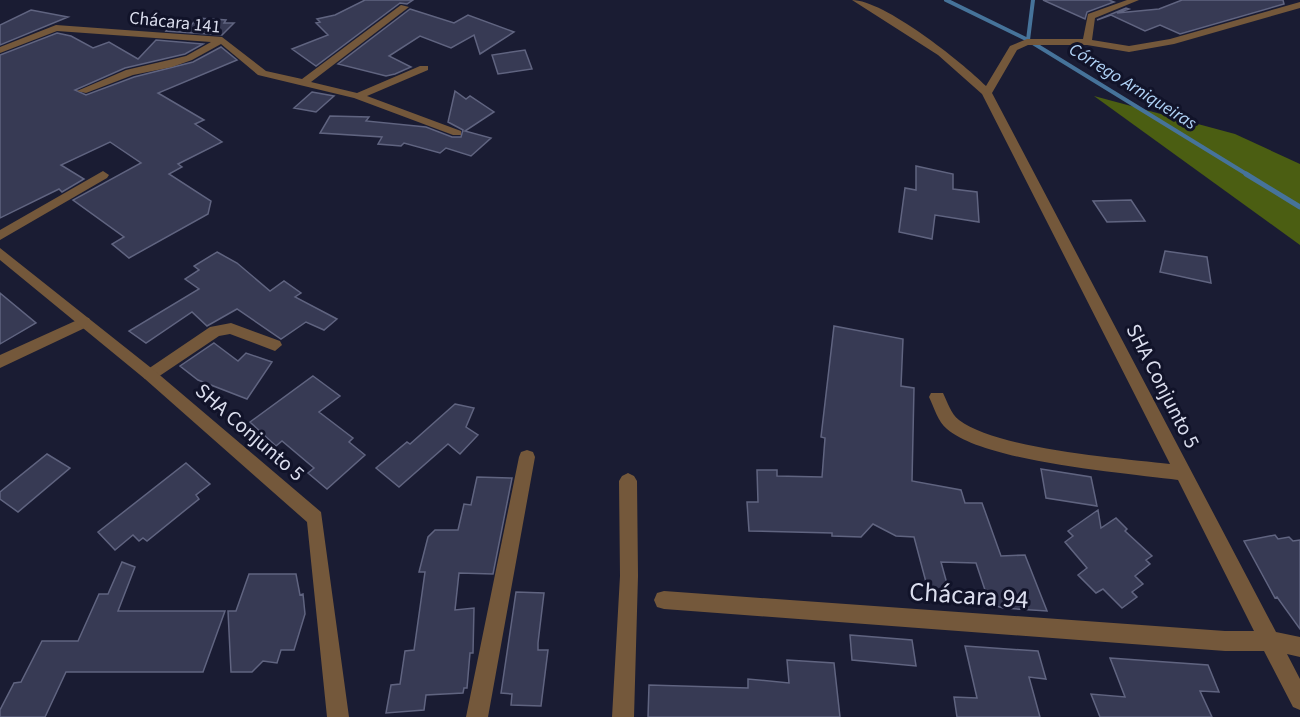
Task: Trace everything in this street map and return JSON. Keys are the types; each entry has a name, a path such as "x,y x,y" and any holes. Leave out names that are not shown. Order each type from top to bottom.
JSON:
{"street":[{"name":"SHA Conjunto 5","path":"856,0 930,45 959,66 987,93 1300,700"},
{"path":"1087,42 1092,16 1135,0"},
{"path":"987,93 1013,48 1027,42 1087,42 1129,49 1171,42 1300,4"},
{"path":"302,84 404,7"},
{"path":"1281,11 1300,18"},
{"name":"Chácara 141","path":"0,50 56,28 222,40 262,73 358,96 457,133"},
{"path":"82,91 130,72 168,65 189,58 222,40"},
{"path":"358,96 424,68"},
{"path":"0,236 103,175"},
{"name":"SHA Conjunto 5","path":"0,253 150,375 315,518 338,717"},
{"path":"0,362 84,322"},
{"path":"150,375 214,331 231,328 275,345"},
{"path":"937,398 951,424 979,438 1068,456 1181,472"},
{"path":"477,717 526,457"},
{"path":"623,717 629,576 628,481"},
{"name":"Chácara 94","path":"664,600 1225,641 1270,641 1300,647"}],"green space":[{"path":"1094,96 1235,134 1300,164 1300,245"}],"building":[{"path":"365,0 413,0 407,4 400,3 316,66 292,49 328,35 316,23 320,22 317,19 335,15"},
{"path":"1043,0 1109,0 1114,2 1087,12 1085,19"},
{"path":"1182,0 1283,0 1284,4 1180,34 1160,25 1145,31 1111,15 1097,20 1126,8 1129,9 1117,13 1159,9"},
{"path":"410,9 454,23 468,15 514,32 480,54 474,35 451,48 420,36 389,56 411,67 386,76 338,64"},
{"path":"31,10 68,17 0,45 0,25"},
{"path":"197,18 226,20 224,23 234,23 222,35 166,31 171,25 190,27"},
{"path":"57,33 71,36 93,48 109,42 138,59 156,40 203,44 185,54 125,68 75,90 86,95 134,77 193,62 221,47 237,60 158,93 204,120 195,124 222,142 178,164 182,167 169,174 211,201 208,214 129,258 112,244 124,237 73,200 141,163 110,142 61,165 84,179 62,192 59,189 0,218 0,55"},
{"path":"525,50 532,69 498,74 492,55"},
{"path":"455,91 466,99 470,96 494,112 465,131 491,138 471,156 446,148 440,153 404,143 401,146 378,144 382,137 320,133 330,116 369,117 366,121 426,127 452,137 461,137 463,130 448,122"},
{"path":"312,92 334,96 316,112 294,108"},
{"path":"916,166 953,174 953,189 977,192 979,222 935,215 932,239 899,232 905,188 916,190"},
{"path":"1131,200 1145,221 1107,222 1093,201"},
{"path":"1165,251 1207,257 1211,283 1160,272"},
{"path":"217,252 237,263 270,291 284,281 301,293 295,297 337,319 324,330 306,322 281,339 237,309 207,326 192,312 146,343 129,331 199,289 185,279 199,270 194,266"},
{"path":"0,293 36,323 0,344"},
{"path":"834,326 903,339 901,386 914,388 912,481 961,490 965,503 982,503 1001,556 1025,555 1047,611 1003,608 996,606 995,602 989,602 976,563 941,562 952,602 931,601 914,537 896,536 873,524 861,537 832,536 832,533 749,531 747,502 758,502 757,470 777,470 777,476 822,477 825,438 821,437"},
{"path":"214,343 238,361 246,353 272,362 247,399 198,380 180,366"},
{"path":"313,376 340,396 319,412 353,438 349,442 365,455 327,489 308,473 314,468 282,441 276,446 250,422"},
{"path":"455,404 474,408 466,427 478,435 460,454 448,444 399,487 376,468 407,442 410,444"},
{"path":"47,454 70,468 18,512 0,499 0,492"},
{"path":"186,463 210,484 196,495 199,499 147,541 143,538 139,541 133,535 115,550 98,532"},
{"path":"1041,469 1091,477 1097,506 1046,498"},
{"path":"477,477 512,478 493,574 459,573 455,610 474,608 473,653 470,653 467,688 464,688 463,693 426,695 424,710 386,713 391,685 400,684 405,651 414,650 425,572 419,572 428,537 435,530 458,530 464,504 471,505"},
{"path":"1098,510 1101,528 1116,518 1127,529 1125,531 1152,556 1146,560 1150,564 1135,576 1143,584 1132,592 1137,597 1122,608 1103,589 1096,593 1078,575 1087,568 1065,542 1073,536 1068,531"},
{"path":"1275,535 1278,539 1289,537 1293,541 1300,540 1300,629 1277,597 1275,598 1244,541"},
{"path":"122,562 135,567 118,611 225,611 203,672 66,672 45,717 0,717 0,710 14,683 21,682 42,641 78,641 99,594 108,594"},
{"path":"249,574 296,574 300,595 303,594 305,614 294,650 281,650 277,663 263,661 252,672 231,672 228,611 236,611"},
{"path":"516,592 544,593 538,650 548,650 541,706 511,705 512,694 501,693"},
{"path":"850,635 912,640 916,666 852,660"},
{"path":"965,646 1038,651 1046,679 1029,677 1040,717 957,717 954,697 977,698"},
{"path":"1110,658 1208,665 1219,692 1200,691 1212,717 1100,717 1091,694 1125,697"},
{"path":"787,660 834,663 840,717 648,717 649,685 748,688 748,679 789,683"}],"waterway":[{"name":"Córrego Arniqueiras","path":"946,0 1028,40"},
{"path":"1028,40 1033,0"},
{"name":"Córrego Arniqueiras","path":"1028,40 1248,175"},
{"name":"Córrego Arniqueiras","path":"1246,174 1300,207"}]}
